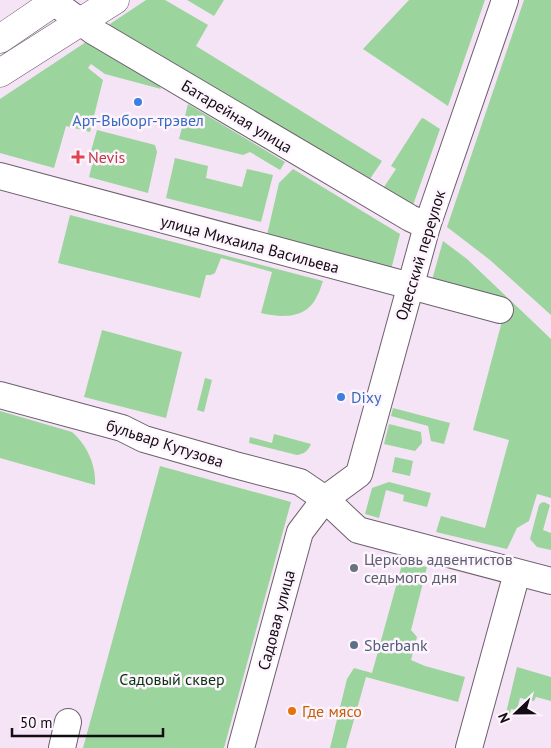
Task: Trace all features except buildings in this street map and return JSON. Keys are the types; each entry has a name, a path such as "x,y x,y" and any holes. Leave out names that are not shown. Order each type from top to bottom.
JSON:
{"main road":[{"path":"0,73 115,0"},
{"path":"0,39 54,1"}],"street":[{"name":"Одесский переулок","path":"325,499 359,474 427,226 505,0"},
{"name":"Батарейная улица","path":"54,1 93,31 410,218 427,226"},
{"name":"улица Михаила Васильева","path":"0,176 500,310"},
{"name":"бульвар Кутузова","path":"0,395 122,428 141,445 235,465 300,482 325,499 358,530 551,581"},
{"name":"Садовая улица","path":"242,748 300,532 325,499"},
{"path":"469,748 517,573"},
{"path":"62,748 68,722"}],"green space":[{"path":"146,0 165,0 208,25 196,46 382,161 368,182 104,28"},
{"path":"187,0 224,0 214,16"},
{"path":"409,0 485,0 448,106 363,49"},
{"path":"524,0 551,0 551,315 490,260 447,227"},
{"path":"86,42 159,85 161,89 105,74 91,64 88,68 103,80 90,132 66,126 54,168 0,153 0,99"},
{"path":"188,104 285,162 280,170 250,152 243,155 179,139"},
{"path":"423,118 440,129 412,208 382,190 396,169 391,166"},
{"path":"97,130 155,145 157,152 148,193 89,177 95,153 91,151"},
{"path":"175,158 208,166 206,178 242,187 247,169 273,175 261,222 166,198"},
{"path":"293,169 400,234 391,270 267,235 279,183"},
{"path":"70,215 323,281 313,304 307,309 293,315 277,316 261,313 272,272 221,258 215,273 206,275 200,298 58,263"},
{"path":"443,241 467,259 551,339 551,498 537,494 529,521 517,528 507,549 436,532 441,516 485,528 509,440 473,430 501,325 500,300 432,280"},
{"path":"102,330 182,352 166,418 84,397"},
{"path":"205,378 212,380 204,412 197,410"},
{"path":"393,408 450,423 444,444 431,441 428,426 391,416"},
{"path":"0,411 72,432 90,456 94,470 95,485 0,458"},
{"path":"389,424 421,432 422,443 415,451 384,444"},
{"path":"274,434 311,444 306,452 297,455 249,443 250,437 272,443"},
{"path":"395,457 413,461 410,476 392,472"},
{"name":"Садовый сквер","path":"160,466 291,502 224,748 83,748"},
{"path":"389,482 431,493 427,507 403,501 404,495 386,490 379,518 365,514 372,488"},
{"path":"544,502 550,505 543,530 551,533 551,550 537,547 530,539 539,505"},
{"path":"403,561 427,567 411,630 417,637 411,660 425,666 465,677 458,702 366,677 346,748 330,748 347,679 354,668 372,673"},
{"path":"517,667 551,677 551,701 536,697 534,701 520,698 517,710 511,709 509,717 505,717"}],"place":[{"name":"Арт-Выборг-трэвел","path":"138,102"},
{"name":"Nevis","path":"78,157"},
{"name":"Dixy","path":"341,397"},
{"name":"Церковь адвентистов седьмого дня","path":"354,568"},
{"name":"Sberbank","path":"354,645"},
{"name":"Где мясо","path":"292,711"}]}
